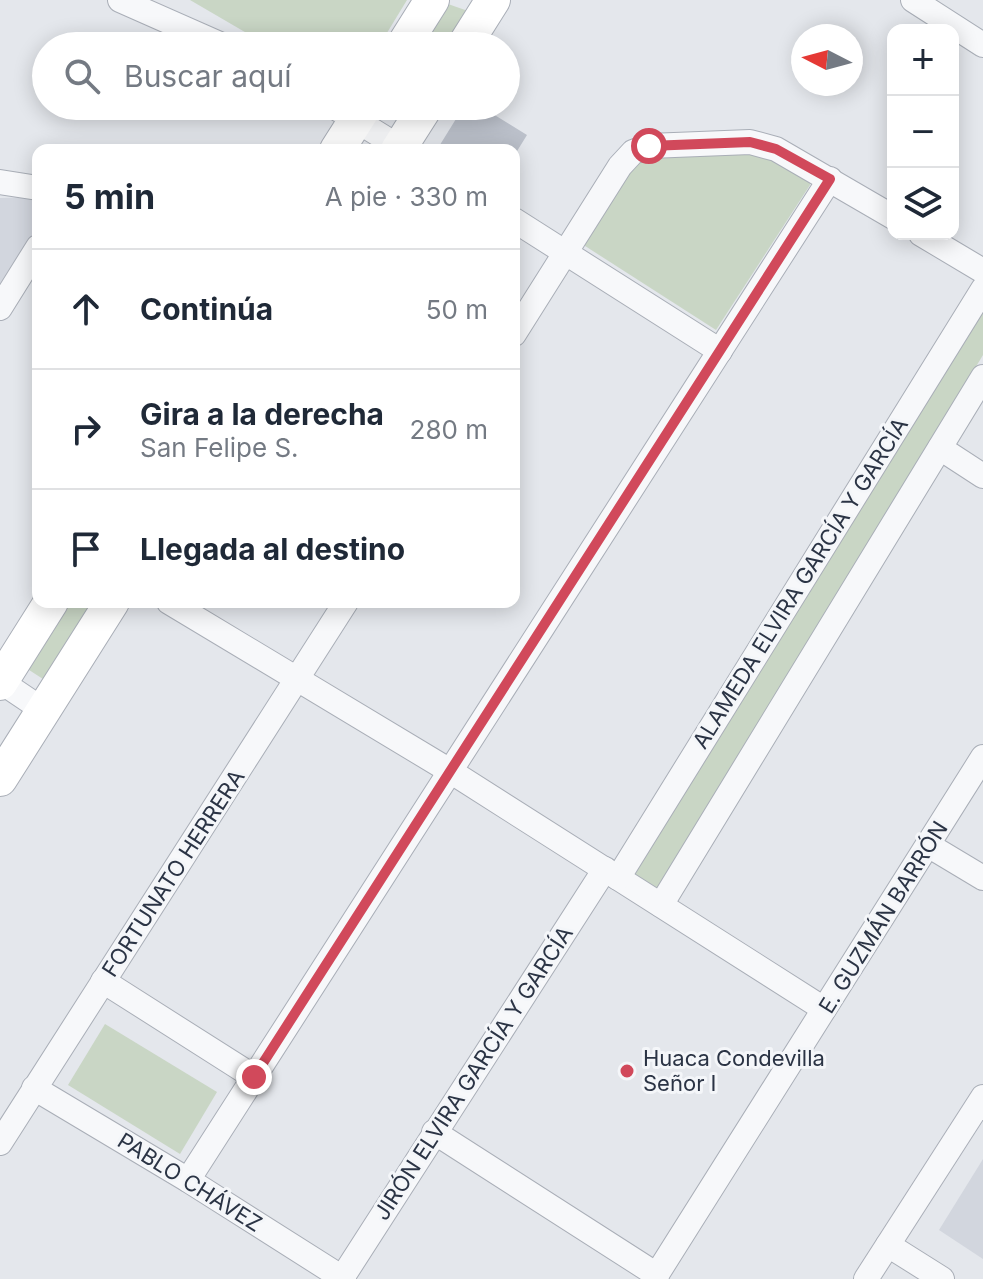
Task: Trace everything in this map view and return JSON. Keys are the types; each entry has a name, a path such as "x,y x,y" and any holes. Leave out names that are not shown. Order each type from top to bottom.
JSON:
{"main road":[{"path":"412,32 432,0"},
{"path":"473,32 493,0"},
{"path":"339,144 348,120"},
{"path":"404,144 418,120"},
{"path":"0,682 47,608"},
{"path":"0,779 108,608"}],"street":[{"path":"120,0 192,32"},
{"path":"913,0 983,45"},
{"path":"364,120 395,144"},
{"path":"520,324 620,166 633,152 649,146 750,142 776,149 887,213"},
{"path":"188,1180 830,179"},
{"path":"0,182 32,187"},
{"path":"520,224 720,351"},
{"path":"931,240 983,271"},
{"path":"0,308 32,257"},
{"name":"ALAMEDA ELVIRA GARCÍA Y GARCÍA","path":"612,874 983,289"},
{"path":"661,905 983,377"},
{"path":"940,448 983,476"},
{"path":"179,608 450,771 824,1009"},
{"name":"FORTUNATO HERRERA","path":"0,1143 342,608"},
{"path":"0,682 43,710"},
{"name":"E. GUZMÁN BARRÓN","path":"655,1277 983,757"},
{"path":"928,845 983,878"},
{"name":"JIRÓN ELVIRA GARCÍA Y GARCÍA","path":"343,1278 434,1132 612,874"},
{"path":"103,981 254,1077"},
{"name":"PABLO CHÁVEZ","path":"34,1088 343,1278"},
{"path":"866,1279 983,1097"},
{"path":"434,1132 655,1277"},
{"path":"888,1245 942,1279"}],"shaded area":[{"path":"32,197 32,234 0,284 0,198"},
{"path":"983,1159 983,1259 939,1230"}],"green space":[{"path":"190,0 407,0 388,32 245,32"},
{"path":"448,4 468,11 455,32 431,32"},
{"path":"764,153 809,175 810,185 716,330 582,244 628,168 654,154"},
{"path":"983,305 983,355 656,895 631,876"},
{"path":"64,608 88,608 43,679 26,668"},
{"path":"105,1024 217,1092 180,1154 68,1085"}],"building":[{"path":"455,120 503,120 527,135 520,146 440,144"}],"place":[{"name":"Huaca Condevilla Señor I","path":"627,1071"}],"route":[{"path":"254,1077 830,179 776,149 750,142 649,146"}]}
